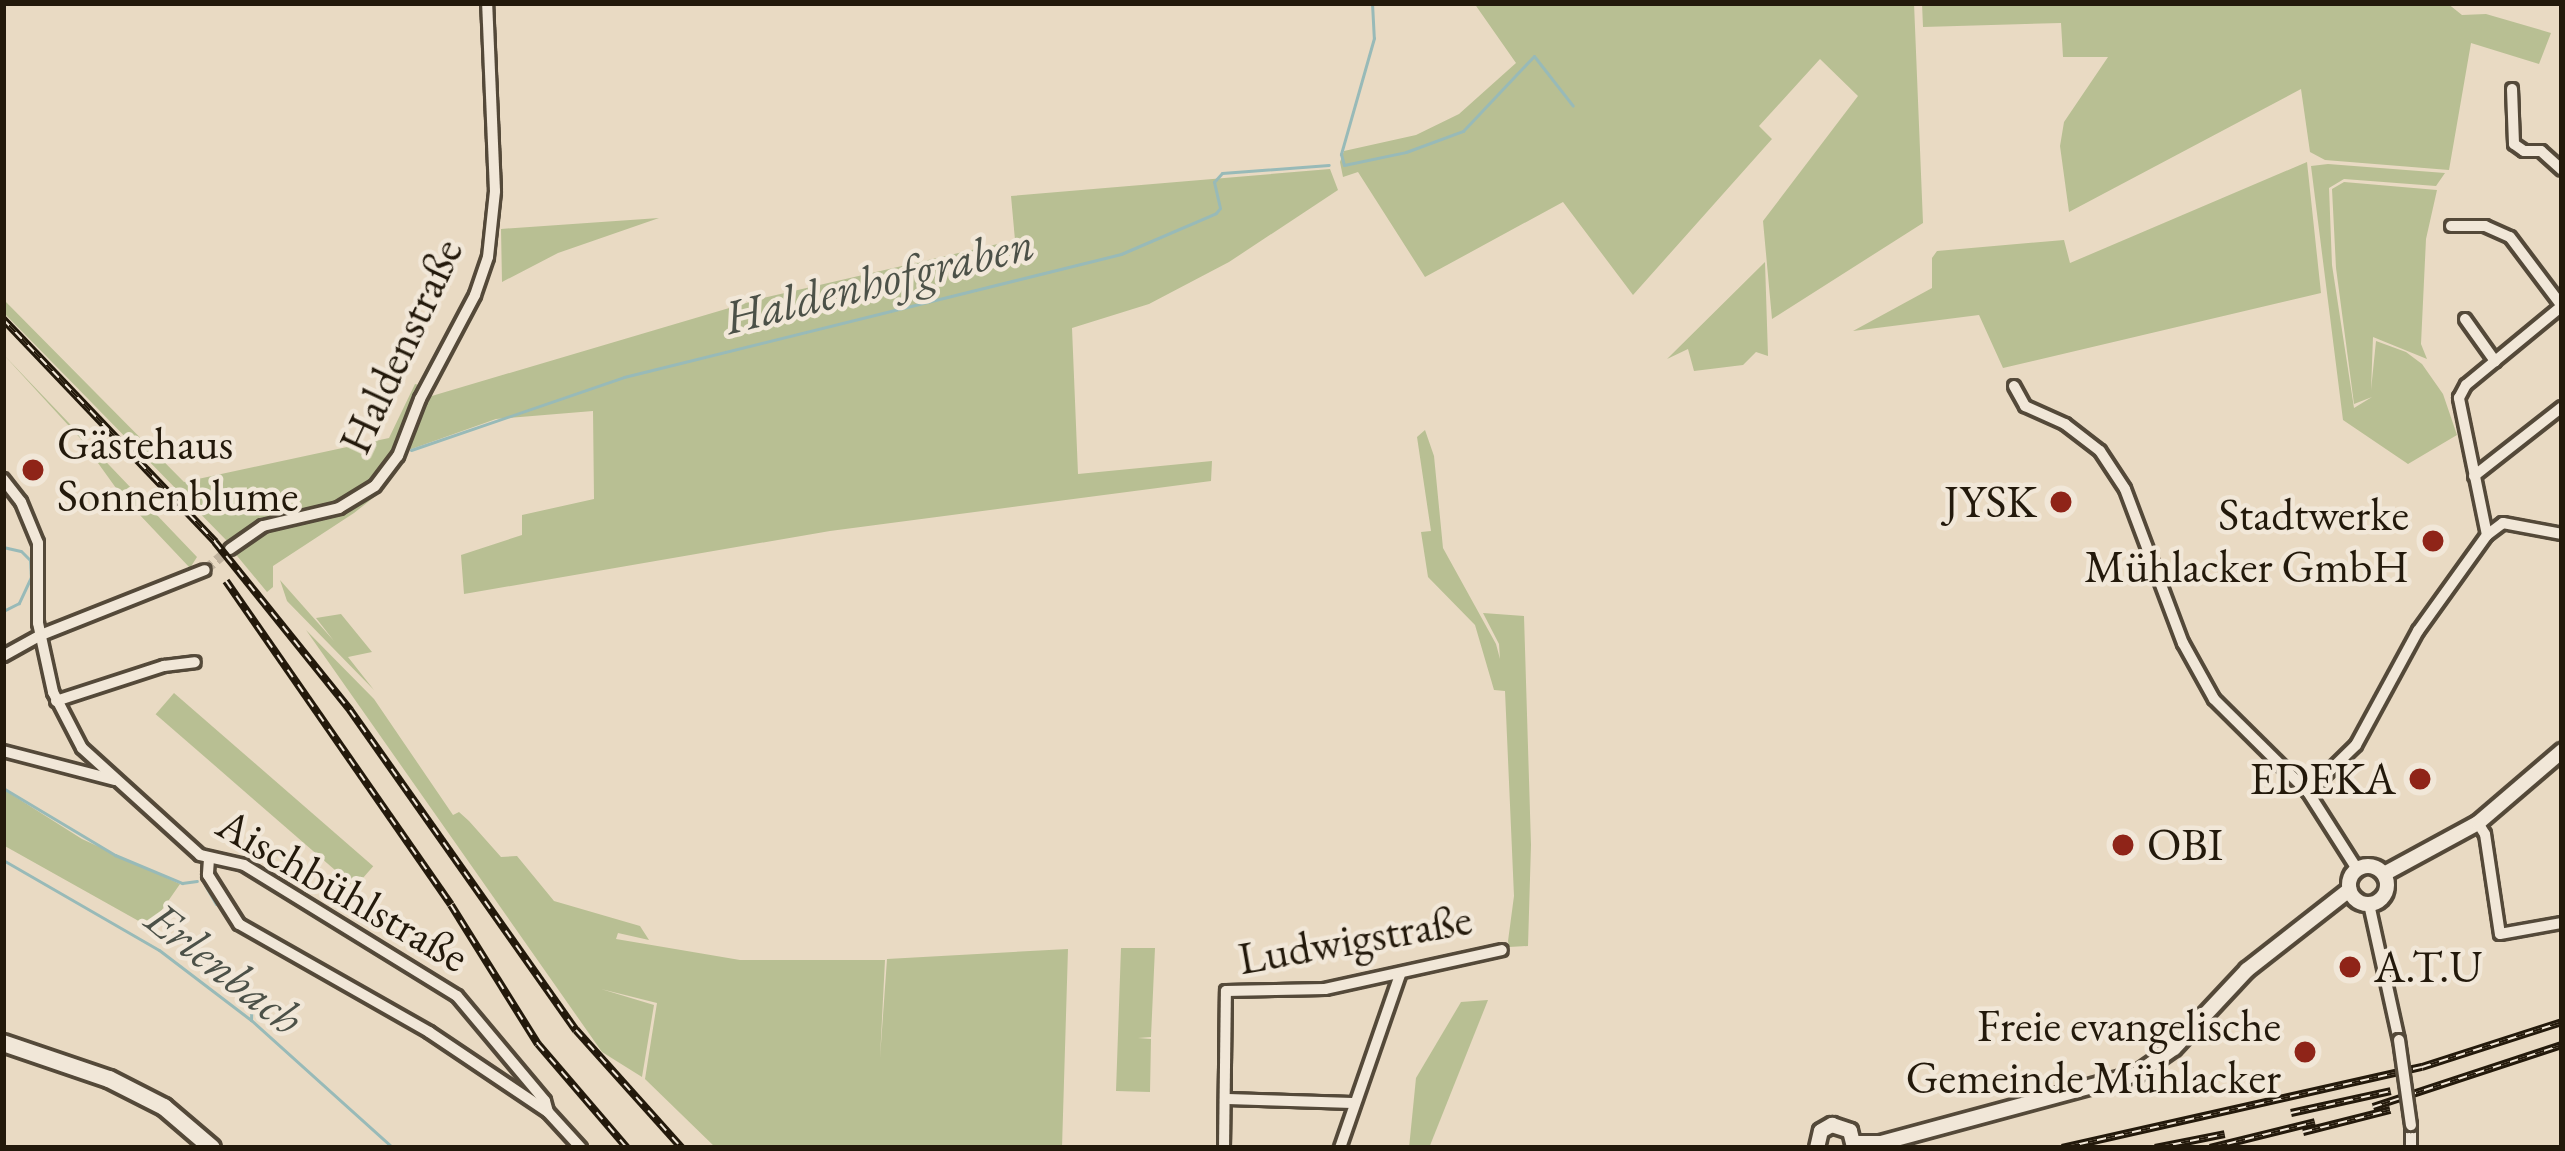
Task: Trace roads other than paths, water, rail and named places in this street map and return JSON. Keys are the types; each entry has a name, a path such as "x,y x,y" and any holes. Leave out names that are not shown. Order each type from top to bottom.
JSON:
{"main road":[{"path":"3,1043 68,1062 164,1107 212,1148"}],"street":[{"name":"Haldenstraße","path":"230,549 263,526 339,508 374,486 398,456 419,400 475,295 488,257 494,209 487,3"},
{"path":"2512,89 2514,143 2524,151 2541,152 2562,170"},
{"path":"2451,226 2485,226 2510,237 2562,306 2495,361 2459,398 2487,535"},
{"path":"2465,319 2495,361"},
{"path":"2014,386 2024,406 2065,424 2100,452 2125,489 2183,643 2214,699 2308,792 2357,869"},
{"path":"2474,476 2562,407"},
{"path":"3,479 21,502 38,543 41,635 56,701 73,736 116,779"},
{"path":"2479,498 2503,523 2562,534"},
{"path":"2308,792 2356,745 2429,614 2487,535 2503,523"},
{"path":"3,656 41,635 205,570"},
{"path":"56,701 195,662"},
{"name":"Aischbühlstraße","path":"3,751 116,779 209,859 244,865 439,982 468,1005 548,1112"},
{"path":"2384,874 2477,823 2562,751"},
{"path":"2477,823 2485,834 2500,934 2562,923"},
{"path":"209,859 208,874 239,924 429,1032 548,1112 581,1148"},
{"path":"2357,869 2374,867 2384,874"},
{"path":"1817,1148 1821,1131 1832,1125 1850,1131 1855,1146 1881,1143 2138,1074 2174,1048 2246,970 2349,890 2357,869"},
{"path":"2369,904 2385,893 2384,874"},
{"path":"2349,890 2369,904 2399,1040 2411,1148"},
{"name":"Ludwigstraße","path":"1224,1148 1226,992 1325,989 1502,950"},
{"path":"1340,1148 1400,975"},
{"path":"1225,1099 1355,1103"}],"waterway":[{"name":"Haldenhofgraben","path":"1372,3 1374,38 1341,154 1344,165 1406,152 1463,131 1534,56 1573,106"},
{"name":"Haldenhofgraben","path":"411,450 624,377 1121,254 1216,213 1220,208 1214,182 1222,173 1329,165"},
{"path":"3,547 21,551 30,560 31,577 19,603 3,611"},
{"path":"3,788 115,855 182,883 197,881"},
{"name":"Erlenbach","path":"3,860 159,950 251,1020 393,1148"},
{"path":"205,885 216,904"},
{"path":"251,1020 252,997"}],"tunnel":[{"path":"205,570 230,549"}],"railway":[{"path":"3,319 215,542 350,710 576,1030 682,1148"},
{"path":"226,581 451,905 538,1044 627,1148"},
{"path":"2062,1148 2422,1067 2562,1022"},
{"path":"2373,1107 2562,1045"},
{"path":"2291,1113 2391,1091"},
{"path":"2303,1132 2390,1110"},
{"path":"2210,1148 2315,1122"},
{"path":"2155,1148 2225,1134"}],"place":[{"name":"Gästehaus Sonnenblume","path":"33,470"},
{"name":"JYSK","path":"2061,502"},
{"name":"Stadtwerke Mühlacker GmbH","path":"2433,541"},
{"name":"EDEKA","path":"2420,779"},
{"name":"OBI","path":"2123,845"},
{"name":"A.T.U","path":"2350,967"},
{"name":"Freie evangelische Gemeinde Mühlacker","path":"2305,1052"}]}
